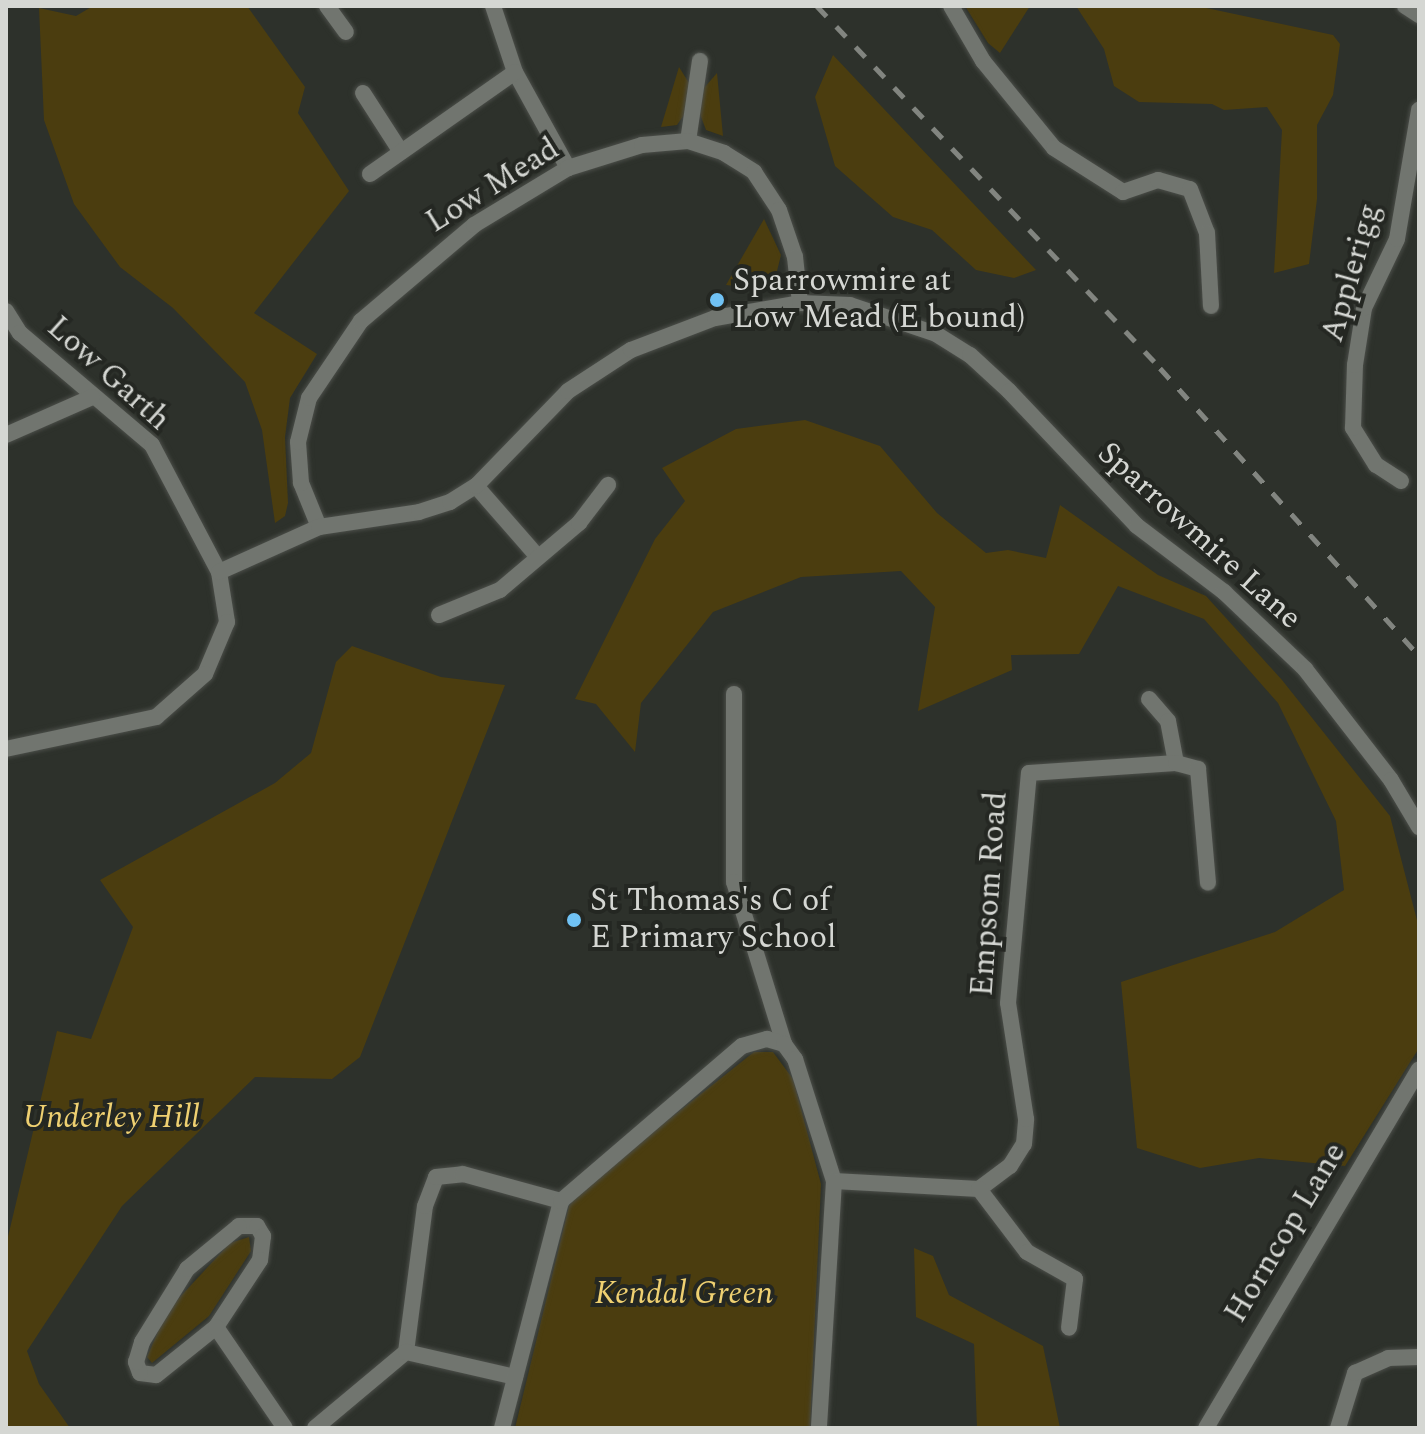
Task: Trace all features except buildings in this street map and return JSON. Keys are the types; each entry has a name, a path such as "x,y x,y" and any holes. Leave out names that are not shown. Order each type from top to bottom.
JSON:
{"street":[{"path":"327,6 346,32"},
{"path":"493,6 515,72 568,168"},
{"path":"951,6 983,61 1054,148 1123,192 1158,180 1190,189 1207,233 1211,306"},
{"path":"1405,6 1419,15"},
{"path":"688,141 700,61"},
{"path":"370,174 515,72"},
{"path":"363,93 401,152"},
{"name":"Applerigg","path":"1401,481 1376,465 1353,428 1355,365 1364,308 1397,239 1419,110"},
{"name":"Low Mead","path":"319,527 301,483 298,442 309,398 361,321 474,225 568,168 642,145 688,141 724,153 754,172 779,210 795,257 800,303"},
{"name":"Sparrowmire Lane","path":"219,572 319,527 419,512 450,502 476,486 568,391 631,350 715,318 800,303 850,305 899,318 970,355 1137,526 1224,592 1305,669 1391,780 1419,827"},
{"name":"Low Garth","path":"6,311 20,333 152,445 219,572 227,622 219,651 179,703 128,726 6,749"},
{"path":"6,435 92,397"},
{"path":"439,615 500,590 579,523 608,485"},
{"path":"476,486 537,556"},
{"path":"734,694 734,882 784,1044 795,1059 834,1181 819,1428"},
{"path":"1149,699 1168,721 1176,763 1198,769 1202,780 1208,883"},
{"name":"Empsom Road","path":"979,1189 1010,1166 1024,1144 1026,1119 1008,1003 1025,780 1039,769 1176,763"},
{"path":"502,1428 561,1201 742,1046 767,1039 784,1044"},
{"name":"Horncop Lane","path":"1206,1428 1419,1069"},
{"path":"315,1428 406,1352 425,1206 436,1177 463,1174 561,1201"},
{"path":"834,1181 979,1189 1027,1252 1075,1279 1069,1328"},
{"path":"239,1226 257,1226 263,1236 260,1260 216,1327 156,1375 140,1373 136,1362 142,1342 187,1269 239,1226"},
{"path":"216,1327 285,1428"},
{"path":"406,1352 515,1377"},
{"path":"1338,1428 1355,1373 1388,1358 1419,1357"}],"green space":[{"path":"93,6 247,6 305,87 298,113 349,191 254,313 317,354 290,398 285,437 288,503 285,516 275,523 262,430 245,382 173,308 120,267 74,204 44,120 39,8 76,16"},
{"path":"965,6 1030,6 1000,53 988,43"},
{"path":"1076,6 1197,6 1333,35 1340,44 1333,95 1317,125 1317,199 1309,264 1274,273 1282,130 1267,107 1224,110 1212,104 1139,102 1114,86 1104,49"},
{"path":"833,55 1036,270 1014,278 976,270 932,230 893,217 835,166 815,97"},
{"path":"679,67 689,83 686,112 677,125 661,127"},
{"path":"717,73 723,136 706,130 700,114 704,88"},
{"path":"764,219 781,255 775,279 753,288 726,285"},
{"path":"805,420 880,446 937,513 986,553 1008,550 1046,558 1060,505 1158,575 1206,596 1282,680 1390,816 1419,928 1419,1048 1345,1166 1259,1158 1200,1168 1137,1148 1121,982 1275,932 1344,890 1336,821 1278,703 1204,619 1118,586 1079,654 1011,655 1012,670 918,711 935,607 901,571 801,577 713,612 641,703 635,752 596,704 575,699 655,539 685,501 662,468 736,429"},
{"name":"Underley Hill","path":"352,646 441,677 505,685 360,1057 332,1079 255,1077 122,1206 27,1351 39,1384 70,1428 6,1428 6,1245 57,1031 91,1039 133,927 100,880 275,783 311,753 336,662"},
{"name":"Kendal Green","path":"754,1052 773,1052 793,1079 821,1184 810,1428 515,1428 569,1206 582,1188"},
{"path":"249,1237 251,1251 209,1316 152,1363 147,1357 167,1311 230,1243"},
{"path":"914,1248 933,1256 949,1295 1043,1346 1060,1428 977,1428 974,1344 916,1317"}],"railway":[{"path":"817,6 1160,368 1419,656"}],"place":[{"name":"Sparrowmire at Low Mead (E bound)","path":"717,300"},
{"name":"St Thomas's C of E Primary School","path":"574,920"}]}
